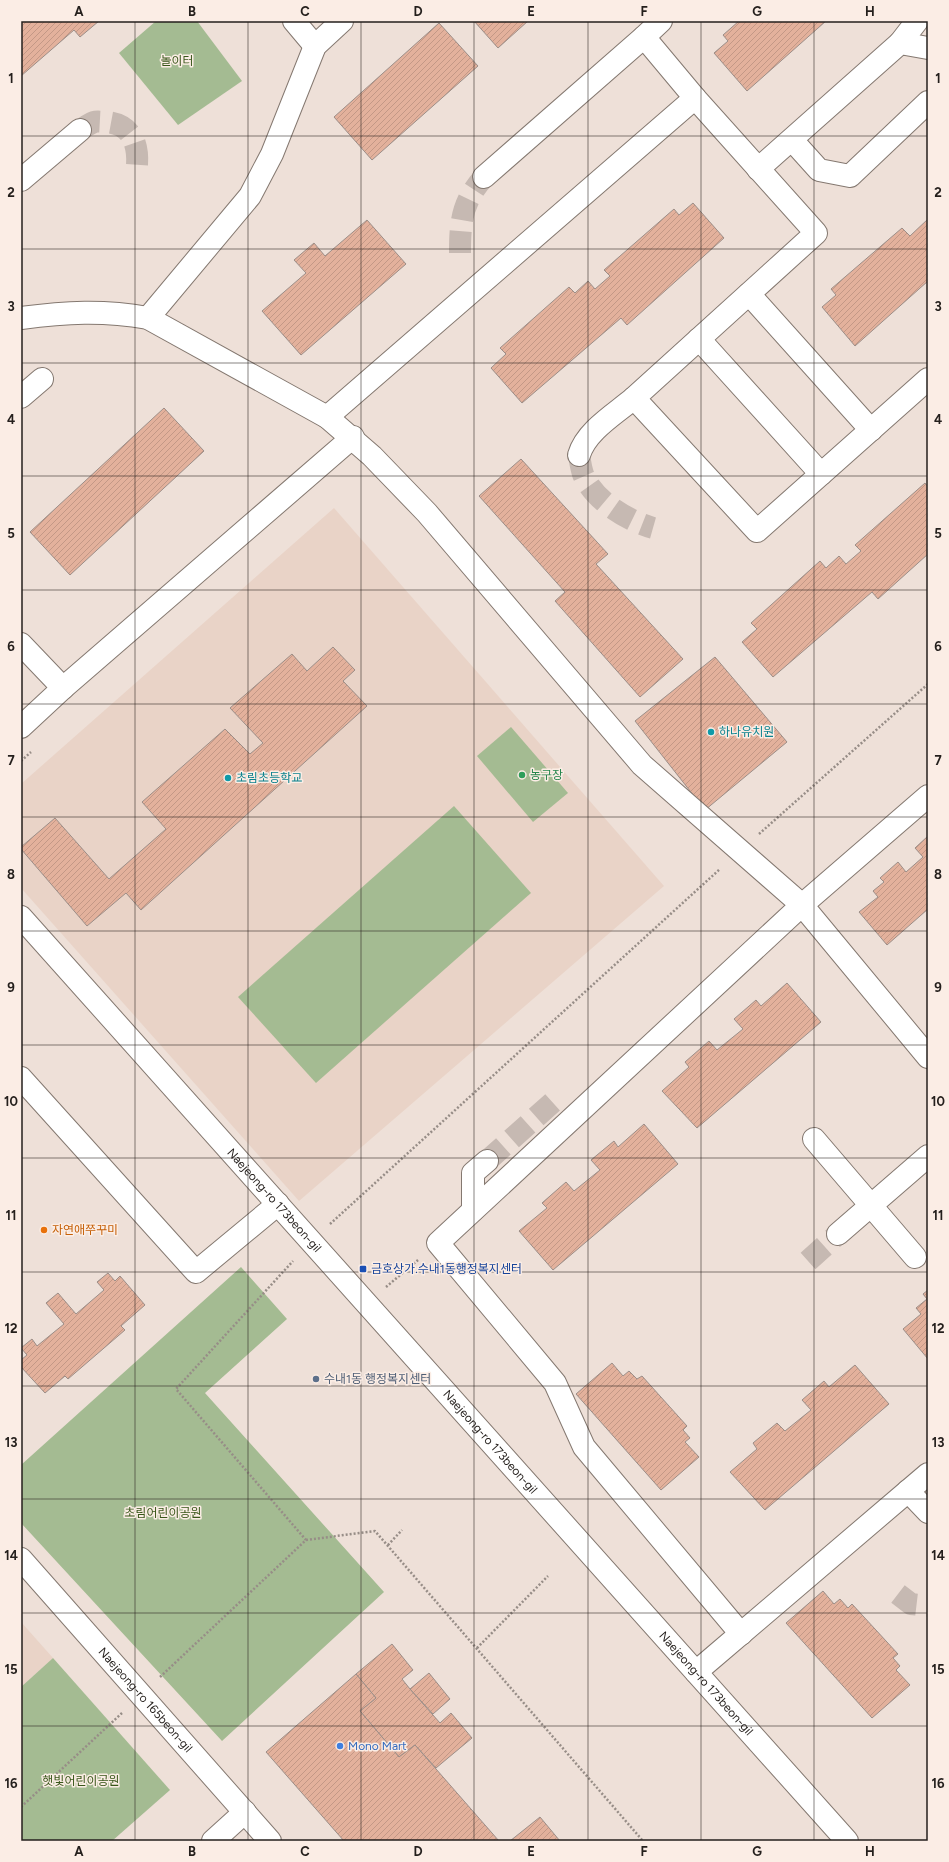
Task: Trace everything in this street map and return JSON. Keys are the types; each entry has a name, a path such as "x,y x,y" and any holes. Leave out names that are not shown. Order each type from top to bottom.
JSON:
{"street":[{"path":"294,21 315,46"},
{"path":"148,318 250,196 272,154 315,46 342,21"},
{"path":"484,177 661,21"},
{"path":"758,169 900,43 917,21"},
{"path":"579,455 582,444 591,434 634,398 816,233 695,98 644,37"},
{"path":"900,43 928,48"},
{"path":"327,417 695,98"},
{"path":"792,140 819,170 850,176 928,102"},
{"path":"21,180 80,130"},
{"path":"749,294 871,430"},
{"path":"21,318 56,314 88,313 117,313 148,318 327,417 353,438 427,513 642,765 802,904 928,1057"},
{"path":"699,339 821,474"},
{"path":"21,397 42,378"},
{"path":"634,398 757,531 928,379"},
{"path":"21,726 353,438"},
{"path":"21,644 63,688"},
{"path":"741,1634 584,1447 555,1383 438,1243 802,904 928,796"},
{"name":"Naejeong-ro 173beon-gil","path":"21,917 847,1841"},
{"path":"21,1078 196,1272 278,1204"},
{"path":"814,1139 915,1257"},
{"path":"838,1234 928,1156"},
{"path":"473,1210 473,1173 488,1161"},
{"path":"696,1672 928,1474"},
{"path":"908,1491 928,1512"},
{"name":"Naejeong-ro 165beon-gil","path":"21,1559 270,1841"},
{"path":"212,1841 245,1812"}],"path":[{"path":"306,1540 176,1389 311,1241 741,850 928,684"},
{"path":"381,1291 438,1243"},
{"path":"388,1545 402,1530"},
{"path":"21,1807 306,1540 375,1531 643,1841"},
{"path":"477,1648 548,1576"}],"shaded area":[{"path":"334,508 664,886 299,1201 21,888 21,784"},
{"path":"21,1622 53,1658 21,1687"}],"green space":[{"name":"놀이터","path":"156,21 197,21 242,81 178,125 119,53"},
{"name":"농구장","path":"511,727 568,793 533,822 477,756"},
{"path":"454,806 531,893 316,1083 238,997"},
{"name":"초림어린이공원","path":"241,1267 287,1319 205,1393 384,1592 222,1741 21,1523 21,1465"},
{"name":"햇빛어린이공원","path":"53,1658 170,1790 112,1841 21,1841 21,1687"}],"building":[{"path":"21,21 99,21 80,37 74,30 21,76"},
{"path":"474,21 528,21 498,48"},
{"path":"739,21 826,21 747,91 714,53 728,41 723,35"},
{"path":"439,23 478,66 372,160 334,117"},
{"path":"693,203 724,238 627,325 621,318 522,403 491,368 506,354 500,348 569,287 575,293 588,281 595,289 610,276 604,270 674,209 679,215"},
{"path":"928,219 928,281 855,346 822,307 836,295 831,289 902,228 910,236"},
{"path":"367,220 406,264 301,355 262,311 306,273 294,260 314,243 325,256"},
{"path":"164,408 204,451 70,575 30,532"},
{"path":"521,459 608,554 596,564 683,659 640,697 555,601 565,592 479,496"},
{"path":"925,483 928,487 928,554 878,599 872,592 773,677 742,642 757,629 751,623 820,561 826,568 839,556 846,564 861,551 855,545"},
{"name":"초림초등학교","path":"333,647 355,670 343,681 367,706 141,910 126,893 87,926 21,849 21,847 55,818 109,879 166,829 142,802 225,729 250,754 263,743 230,708 292,654 307,671"},
{"name":"하나유치원","path":"715,657 787,742 705,810 635,721"},
{"path":"928,836 928,909 887,945 859,912 878,897 873,891 884,882 880,878 898,862 906,872 923,857 915,848"},
{"path":"787,983 821,1022 697,1128 662,1091 689,1067 685,1062 709,1041 717,1050 743,1029 734,1019 756,1000 761,1006"},
{"path":"644,1124 678,1164 553,1270 519,1231 547,1208 542,1203 566,1182 574,1191 600,1170 591,1160 614,1141 618,1147"},
{"path":"108,1273 115,1281 120,1276 145,1305 121,1326 125,1330 68,1379 65,1376 45,1393 21,1367 21,1360 27,1355 21,1348 32,1339 37,1346 64,1324 46,1303 58,1293 76,1314 104,1290 97,1282"},
{"path":"928,1290 928,1359 903,1329 921,1314 916,1308 927,1299 923,1294"},
{"path":"612,1363 623,1376 629,1371 637,1379 642,1376 687,1426 683,1430 690,1438 685,1442 699,1457 661,1490 576,1394"},
{"path":"855,1365 889,1404 765,1510 730,1472 757,1449 753,1443 777,1423 785,1431 811,1410 802,1400 824,1381 829,1387"},
{"path":"823,1591 834,1604 840,1599 848,1608 852,1604 898,1654 893,1658 900,1666 896,1670 910,1685 872,1718 786,1623"},
{"path":"392,1644 413,1670 402,1679 410,1689 440,1723 451,1713 472,1738 436,1768 415,1745 399,1757 360,1711 376,1698 356,1674"},
{"path":"429,1673 450,1699 433,1714 410,1689"},
{"path":"356,1674 376,1698 360,1711 399,1757 415,1745 499,1841 344,1841 266,1752"},
{"path":"540,1817 560,1841 510,1841"}],"tunnel":[{"path":"80,130 94,122 116,124 123,128 129,133 136,147 136,173"},
{"path":"460,253 464,212 471,195 484,177"},
{"path":"579,455 583,474 588,483 603,501 623,515 643,525 653,528"},
{"path":"487,1161 553,1102"},
{"path":"808,1261 838,1234"},
{"path":"898,1594 911,1604 928,1606"}],"place":[{"name":"하나유치원","path":"711,732"},
{"name":"농구장","path":"522,775"},
{"name":"초림초등학교","path":"228,778"},
{"name":"자연애쭈꾸미","path":"44,1230"},
{"name":"금호상가.수내1동행정복지센터","path":"363,1269"},
{"name":"수내1동 행정복지센터","path":"316,1379"},
{"name":"Mono Mart","path":"340,1746"}]}
